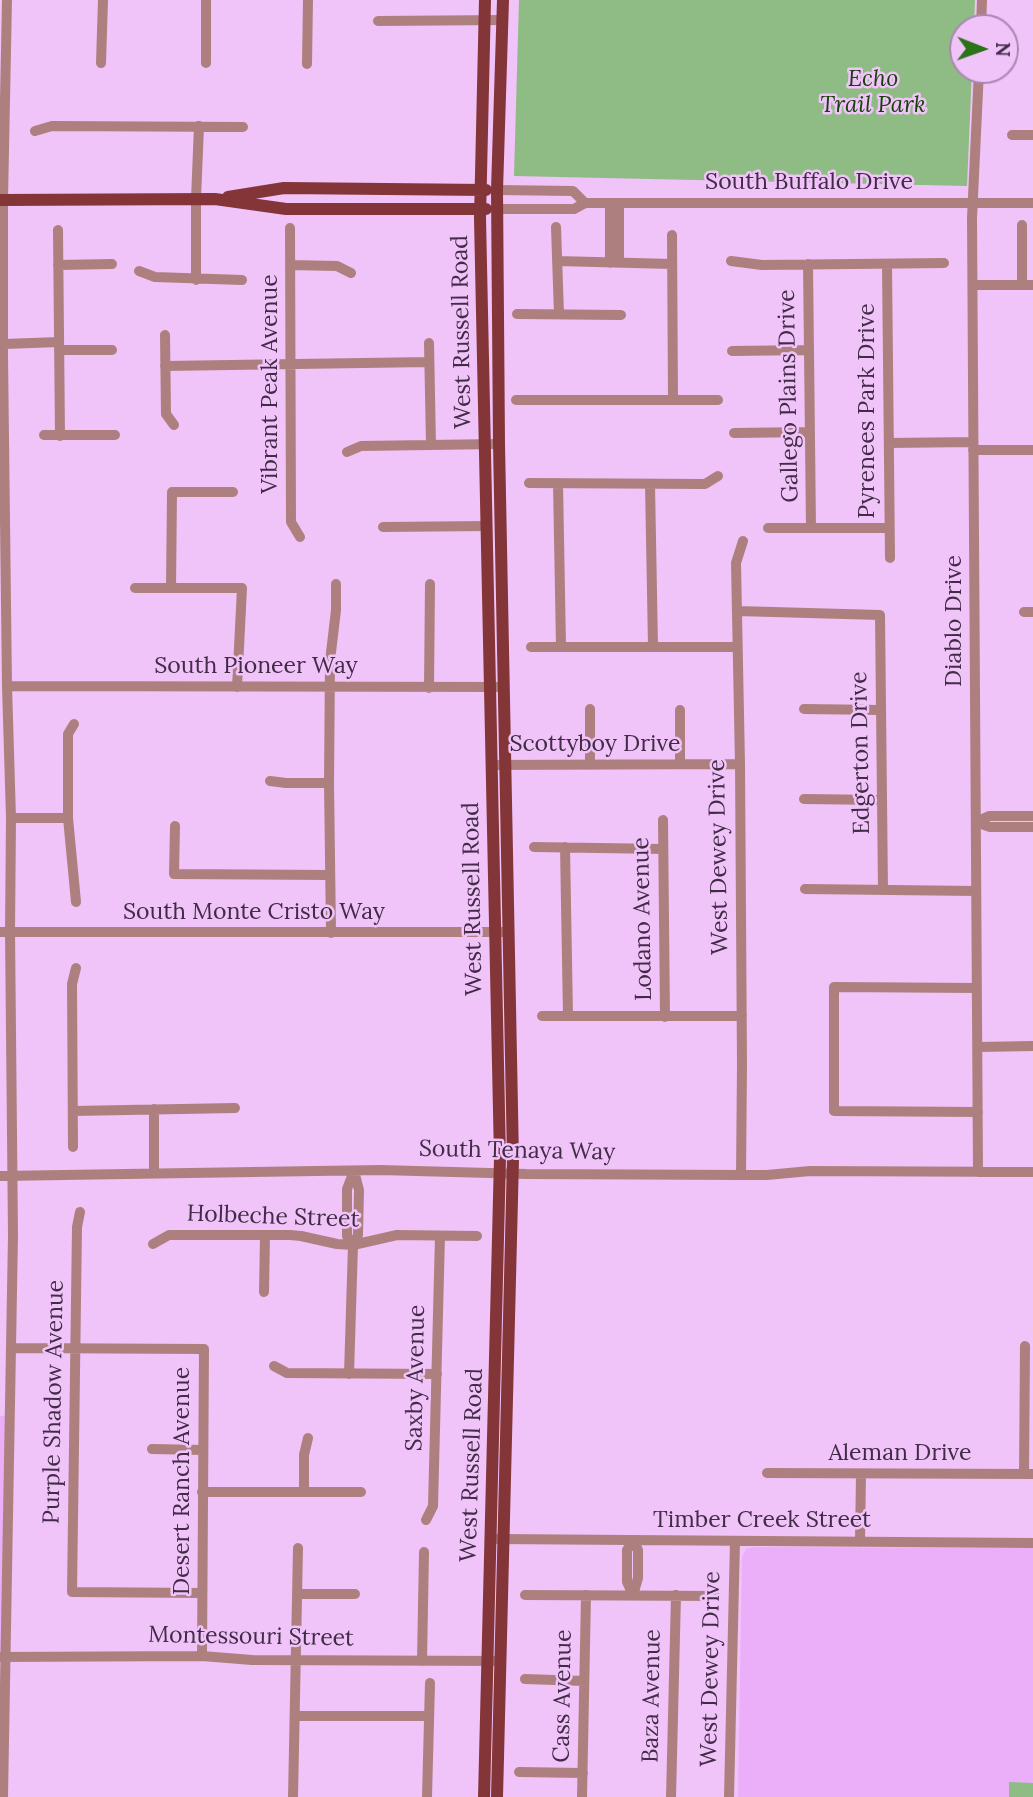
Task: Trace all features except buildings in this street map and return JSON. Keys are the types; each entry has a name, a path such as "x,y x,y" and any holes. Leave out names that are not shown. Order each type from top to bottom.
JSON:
{"main road":[{"name":"West Russell Road","path":"485,0 480,209 504,687 509,932 505,1539 497,1797"},
{"name":"West Russell Road","path":"484,1797 491,1539 507,1173 494,932 487,526 492,444 503,0"},
{"name":"South Buffalo Drive","path":"215,199 284,188 497,190"},
{"name":"South Buffalo Drive","path":"1,200 215,199 286,209 497,209"}],"street":[{"path":"3,1797 5,1416 12,1348 6,1325 8,1235 13,1176 5,932 11,818 2,522 4,344 1,200 3,33 7,0"},
{"path":"101,63 103,0"},
{"path":"206,0 206,63"},
{"path":"307,64 308,0"},
{"path":"378,21 503,20"},
{"name":"Diablo Drive","path":"978,84 972,218 978,1172"},
{"path":"35,131 52,126 243,127"},
{"path":"196,280 199,126"},
{"path":"1012,135 1033,135"},
{"name":"South Buffalo Drive","path":"497,190 573,191 585,202"},
{"name":"South Buffalo Drive","path":"497,209 574,209 585,202 1033,204"},
{"path":"614,203 614,263"},
{"path":"973,285 1028,285 1022,225"},
{"path":"556,227 559,314"},
{"name":"Vibrant Peak Avenue","path":"290,228 291,522 300,537"},
{"path":"58,230 61,436"},
{"path":"672,235 673,400"},
{"path":"557,261 672,264"},
{"path":"731,261 762,265 944,263"},
{"path":"58,265 112,264"},
{"name":"Gallego Plains Drive","path":"808,264 811,528"},
{"name":"Pyrenees Park Drive","path":"887,264 890,558"},
{"path":"290,265 338,266 351,273"},
{"path":"139,271 155,277 242,280"},
{"path":"517,314 621,315"},
{"path":"165,335 166,414 174,425"},
{"path":"429,343 431,445"},
{"path":"4,344 112,349"},
{"path":"732,351 809,350"},
{"path":"166,366 429,362"},
{"path":"516,400 718,400"},
{"path":"734,433 810,432"},
{"path":"44,435 116,435"},
{"path":"889,443 1033,450"},
{"path":"347,452 361,446 492,444"},
{"path":"529,483 705,484 718,476"},
{"path":"558,483 561,647"},
{"path":"650,484 653,647"},
{"path":"171,588 172,492 233,492"},
{"path":"383,527 487,526"},
{"path":"768,528 889,528"},
{"name":"West Dewey Drive","path":"741,1175 740,764 736,563 743,541"},
{"path":"331,933 330,661 336,584"},
{"path":"429,688 430,584"},
{"path":"135,588 242,588 237,687"},
{"name":"Edgerton Drive","path":"737,611 880,615 883,890"},
{"path":"531,647 737,648"},
{"name":"South Pioneer Way","path":"7,686 504,687"},
{"path":"590,709 590,765"},
{"path":"804,709 881,710"},
{"path":"680,710 680,764"},
{"path":"74,723 68,734 68,818 76,901"},
{"name":"Scottyboy Drive","path":"492,765 740,764"},
{"path":"270,781 329,783"},
{"path":"804,799 882,800"},
{"path":"976,822 989,816 1033,816"},
{"path":"11,818 68,818"},
{"name":"Lodano Avenue","path":"663,820 665,1017"},
{"path":"976,822 989,827 1033,827"},
{"path":"175,826 174,874 330,875"},
{"path":"534,847 663,849"},
{"path":"565,847 568,1016"},
{"path":"805,889 976,891"},
{"name":"South Monte Cristo Way","path":"5,932 509,932"},
{"path":"73,1147 72,984 76,968"},
{"path":"977,988 834,987 834,1111 978,1112"},
{"path":"542,1016 742,1016"},
{"path":"978,1047 1033,1046"},
{"path":"73,1111 235,1108"},
{"path":"154,1110 154,1173"},
{"path":"349,1374 353,1245 358,1236 359,1201 354,1171"},
{"name":"South Tenaya Way","path":"0,1176 354,1171 741,1175 810,1171 1033,1172"},
{"name":"Purple Shadow Avenue","path":"80,1212 77,1227 72,1592 202,1593"},
{"name":"Holbeche Street","path":"153,1244 169,1236 301,1236 353,1245 397,1235 477,1236"},
{"path":"264,1292 265,1236"},
{"name":"Saxby Avenue","path":"426,1520 433,1506 440,1236"},
{"path":"1025,1346 1028,1474"},
{"path":"12,1348 76,1348"},
{"name":"Desert Ranch Avenue","path":"76,1348 204,1349 202,1656"},
{"path":"274,1366 287,1373 437,1374"},
{"path":"304,1492 304,1455 308,1438"},
{"path":"152,1449 203,1450"},
{"name":"Aleman Drive","path":"767,1473 1028,1474"},
{"path":"860,1542 861,1474"},
{"path":"202,1492 361,1492"},
{"name":"Timber Creek Street","path":"491,1539 1033,1543"},
{"path":"633,1595 627,1582 627,1550 634,1541"},
{"name":"West Dewey Drive","path":"729,1797 735,1541"},
{"path":"293,1797 298,1548"},
{"path":"422,1661 424,1552"},
{"path":"297,1594 355,1594"},
{"path":"526,1595 715,1595"},
{"name":"Cass Avenue","path":"582,1797 586,1595"},
{"name":"Baza Avenue","path":"671,1797 676,1595"},
{"name":"Montessouri Street","path":"3,1657 202,1656 252,1660 501,1661"},
{"path":"525,1679 584,1681"},
{"path":"427,1797 430,1683"},
{"path":"295,1716 429,1716"},
{"path":"519,1772 583,1773"}],"shaded area":[{"path":"0,1416 11,1416 6,1657 0,1656"},
{"path":"1033,1548 1033,1797 738,1797 742,1557 746,1549"}],"green space":[{"name":"Echo Trail Park","path":"519,0 975,0 974,14 949,14 949,84 971,84 967,186 514,176"},
{"path":"1009,1782 1033,1783 1033,1797 1009,1797"}]}
